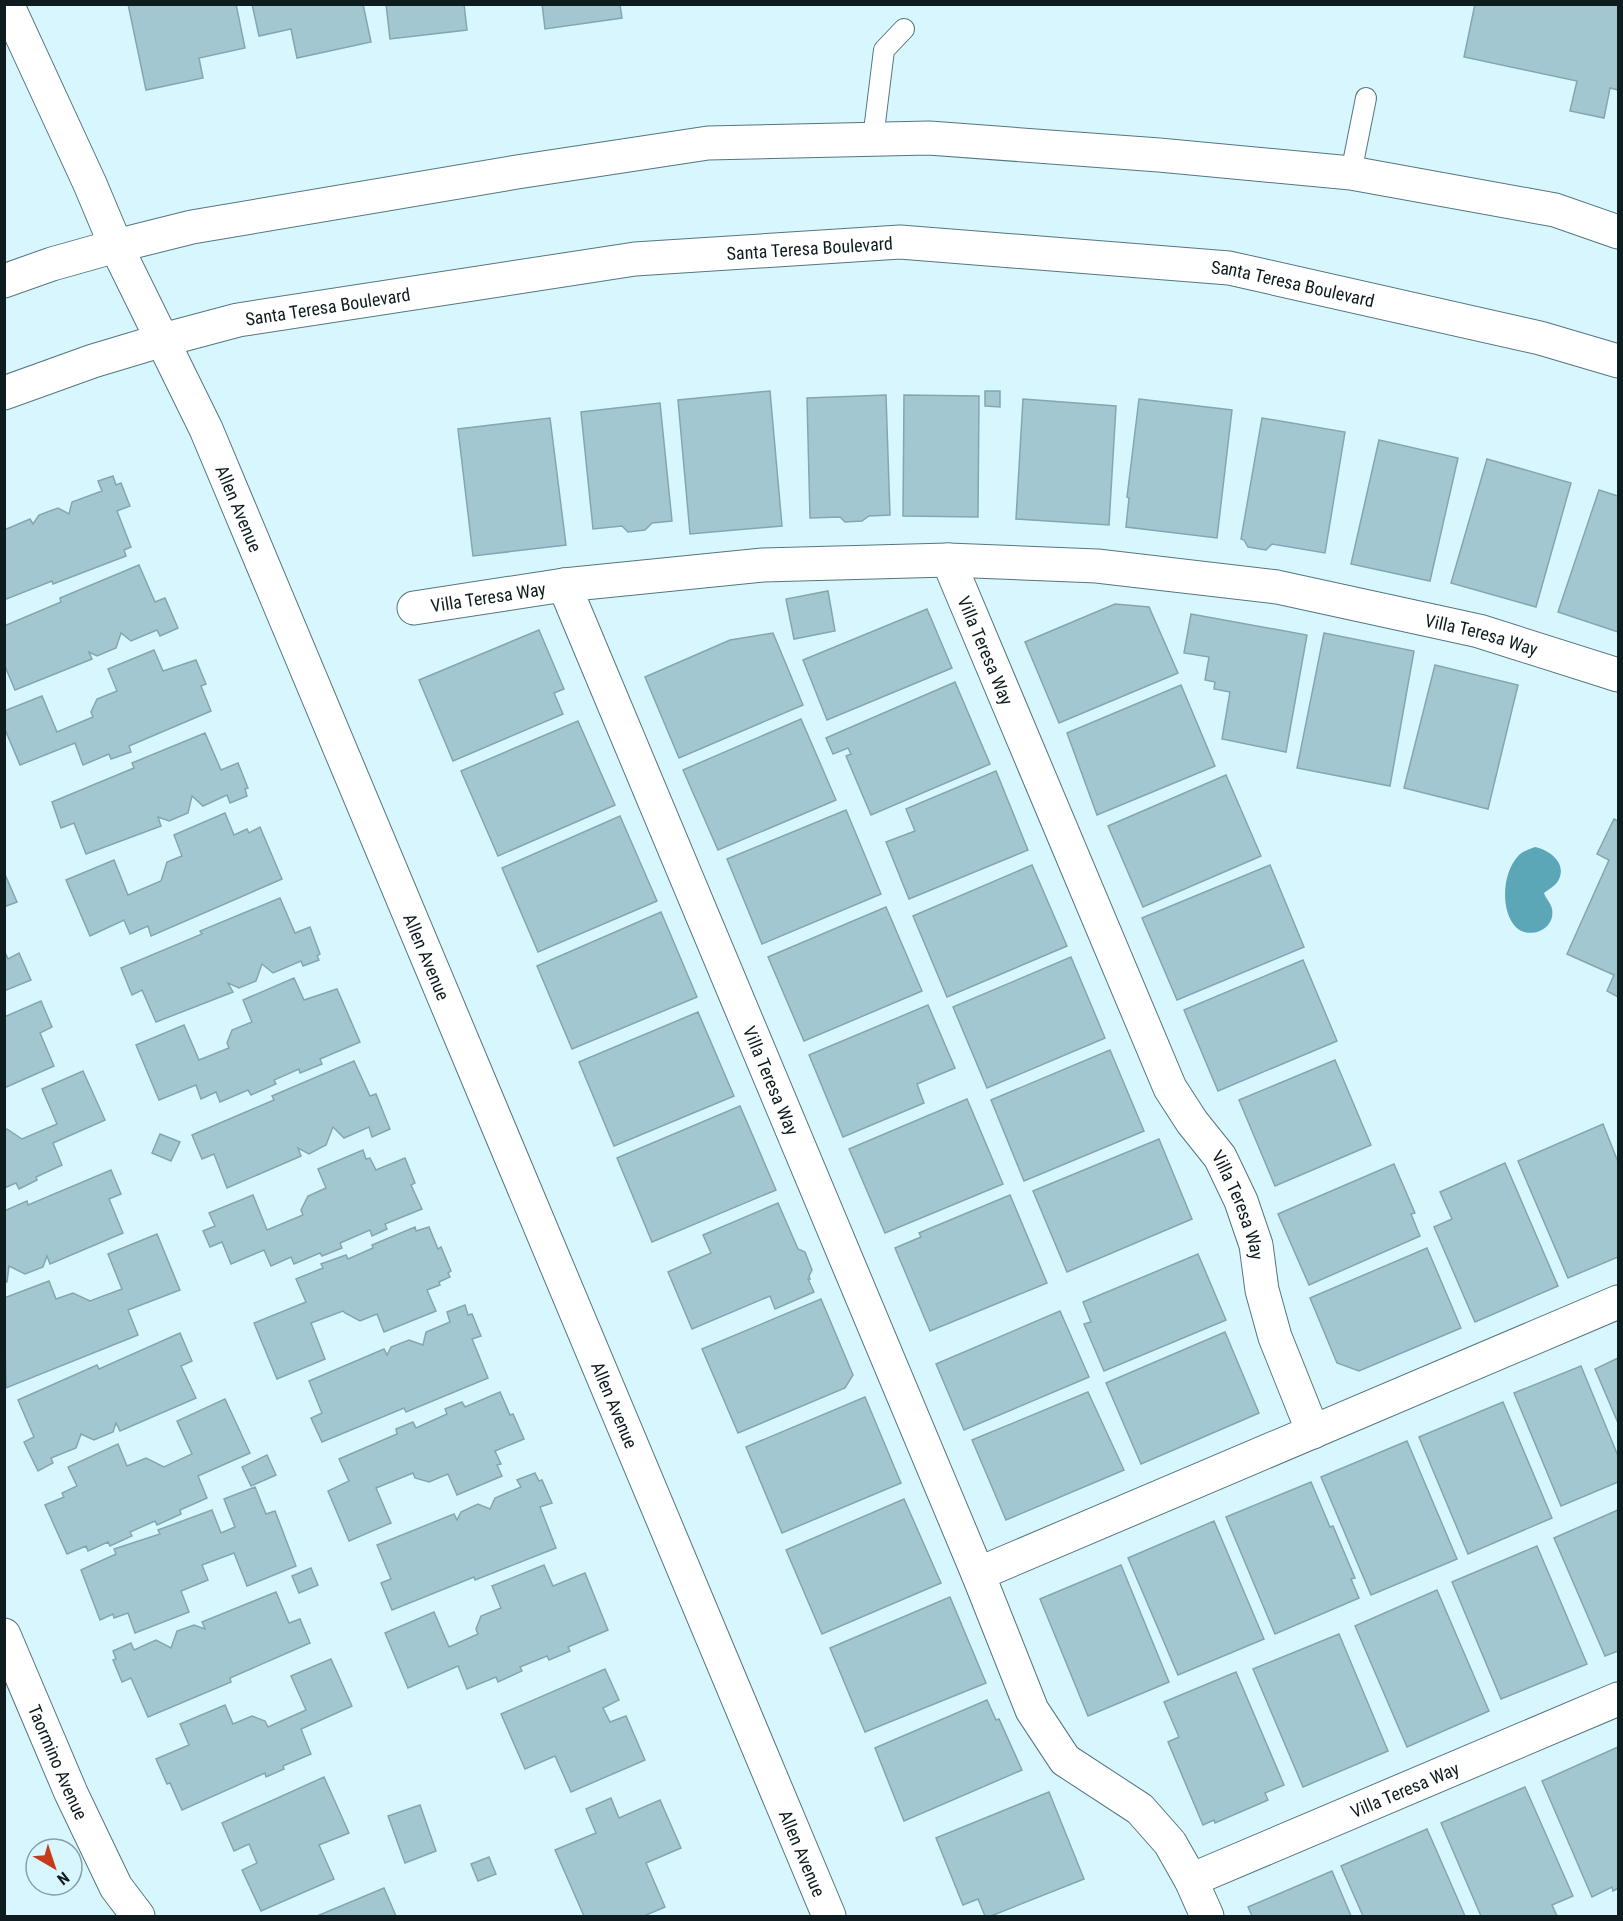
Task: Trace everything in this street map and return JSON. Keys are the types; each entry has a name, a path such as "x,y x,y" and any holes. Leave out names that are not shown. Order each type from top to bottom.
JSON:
{"street":[{"name":"Allen Avenue","path":"7,4 116,246 206,429 829,1917"},
{"path":"4,281 52,264 116,246 204,225 708,142 940,139 1160,155 1351,173 1556,210 1618,232"},
{"name":"Santa Teresa Boulevard","path":"4,393 162,340 238,320 635,259 900,242 1229,268 1540,338 1618,361"},
{"name":"Villa Teresa Way","path":"948,560 1170,1088 1192,1122 1220,1157 1241,1201 1256,1245 1262,1290 1275,1337 1313,1432"},
{"name":"Villa Teresa Way","path":"414,608 564,585 763,565 948,560 1097,566 1277,587 1479,631 1618,675"},
{"name":"Villa Teresa Way","path":"564,585 978,1574 1032,1710 1065,1760 1140,1809 1170,1843 1191,1880 1206,1917"},
{"path":"978,1574 1618,1302"},
{"name":"Taormino Avenue","path":"4,1635 86,1824 116,1887 138,1917"},
{"name":"Villa Teresa Way","path":"1191,1880 1618,1699"}],"lane":[{"path":"873,139 884,50 904,29"},
{"path":"1351,173 1366,98"}],"water":[{"path":"1535,847 1552,855 1561,869 1557,883 1544,893 1551,905 1552,917 1545,928 1532,933 1519,930 1514,925 1507,909 1505,889 1514,862 1521,854"}],"building":[{"path":"128,4 236,4 245,48 199,58 203,78 146,90"},
{"path":"252,4 363,4 371,42 297,58 291,29 259,36"},
{"path":"386,4 464,4 467,30 390,39"},
{"path":"542,4 620,4 622,18 545,29"},
{"path":"1475,4 1618,4 1618,90 1610,88 1604,118 1570,111 1577,81 1464,57"},
{"path":"770,391 782,526 690,534 678,400"},
{"path":"985,391 1000,391 1000,407 985,406"},
{"path":"886,395 890,515 869,516 862,521 845,522 840,517 810,518 807,398"},
{"path":"904,395 979,396 978,517 903,516"},
{"path":"1023,399 1116,406 1109,525 1016,519"},
{"path":"1139,399 1232,410 1217,538 1126,527 1129,498 1127,497"},
{"path":"660,403 672,521 652,523 645,530 628,532 622,526 593,529 581,412"},
{"path":"550,418 566,545 473,556 458,429"},
{"path":"1262,418 1345,432 1325,553 1272,544 1266,550 1248,547 1241,539"},
{"path":"1379,440 1458,458 1430,581 1351,564"},
{"path":"1487,459 1571,483 1536,607 1451,583"},
{"path":"113,476 116,485 121,483 130,506 117,511 131,547 124,550 126,556 4,600 4,530 30,519 33,524 39,515 58,508 69,514 72,502 102,491 98,481"},
{"path":"1599,490 1618,496 1618,632 1558,612"},
{"path":"139,565 155,602 165,598 178,628 160,636 157,630 131,641 121,633 116,648 97,656 89,652 92,659 15,690 4,664 4,626 61,602 60,598"},
{"path":"828,591 835,631 794,639 786,599"},
{"path":"1115,604 1149,607 1178,673 1059,723 1025,642"},
{"path":"927,609 952,668 827,720 803,660"},
{"path":"1191,614 1307,635 1286,752 1222,739 1230,692 1214,689 1215,682 1205,680 1209,657 1184,653"},
{"path":"539,630 564,689 554,693 563,714 453,761 419,680"},
{"path":"773,633 803,705 679,758 645,677 730,640"},
{"path":"1324,633 1414,651 1390,786 1297,768"},
{"path":"154,650 163,671 196,660 206,684 201,686 211,711 129,746 131,752 111,759 109,754 83,765 75,743 20,765 4,727 4,711 42,696 57,732 93,717 91,712 97,699 117,691 108,669"},
{"path":"1435,665 1518,685 1488,809 1404,788"},
{"path":"955,682 990,764 871,815 846,756 851,754 848,748 833,754 826,738"},
{"path":"1181,685 1215,766 1097,815 1067,733"},
{"path":"801,719 836,800 718,850 683,770"},
{"path":"578,721 615,805 498,856 461,771"},
{"path":"205,733 221,770 238,763 248,788 245,789 247,796 230,803 227,795 203,806 192,796 188,813 169,821 158,817 161,826 86,854 74,823 61,828 52,802 134,768 132,763"},
{"path":"996,771 1028,850 909,899 886,842 915,831 906,809"},
{"path":"1226,775 1261,856 1143,907 1108,826"},
{"path":"846,810 881,894 762,944 727,859"},
{"path":"225,813 234,835 247,829 249,833 260,827 282,879 151,936 148,926 130,934 124,920 90,936 66,880 114,860 128,895 161,881 167,862 182,856 174,835"},
{"path":"620,816 657,901 538,952 502,868"},
{"path":"1614,819 1618,821 1618,997 1607,991 1614,975 1567,954 1609,860 1597,854"},
{"path":"1032,865 1067,946 947,997 913,916"},
{"path":"1270,865 1304,947 1177,1000 1142,918"},
{"path":"4,872 17,902 4,907"},
{"path":"280,898 295,933 310,927 320,954 317,956 319,960 303,966 301,961 273,973 262,964 256,981 239,988 228,983 233,992 156,1022 142,990 132,995 121,968 202,934 200,931"},
{"path":"886,907 922,991 804,1041 768,957"},
{"path":"661,912 697,997 572,1049 537,966"},
{"path":"4,950 8,959 19,953 31,980 4,991"},
{"path":"1071,957 1105,1038 987,1088 953,1007"},
{"path":"1303,960 1337,1041 1218,1091 1184,1010"},
{"path":"294,978 304,1000 337,989 360,1042 320,1059 322,1064 300,1073 299,1069 274,1080 276,1084 251,1095 248,1090 220,1102 216,1092 201,1099 196,1085 159,1100 136,1045 184,1025 199,1060 229,1048 227,1043 232,1030 252,1022 243,1000"},
{"path":"41,1001 52,1027 40,1033 54,1066 4,1088 4,1017"},
{"path":"928,1005 955,1068 917,1084 924,1103 843,1137 809,1055"},
{"path":"698,1012 734,1096 614,1146 579,1062"},
{"path":"1110,1050 1144,1131 1024,1181 991,1100"},
{"path":"1335,1060 1371,1145 1275,1186 1239,1100"},
{"path":"354,1061 370,1096 376,1094 390,1129 372,1137 369,1127 344,1138 333,1127 326,1145 309,1154 298,1148 301,1156 227,1188 214,1154 202,1159 192,1135 274,1100 272,1096"},
{"path":"83,1071 105,1120 53,1143 62,1165 36,1177 37,1180 19,1189 16,1183 4,1188 4,1130 7,1129 22,1139 57,1124 42,1089"},
{"path":"967,1099 1003,1184 885,1233 849,1149"},
{"path":"740,1106 776,1190 652,1242 617,1158"},
{"path":"1603,1124 1618,1162 1618,1257 1568,1278 1518,1161"},
{"path":"160,1134 180,1142 171,1161 152,1153"},
{"path":"1159,1139 1192,1219 1067,1272 1033,1191"},
{"path":"363,1150 366,1159 370,1158 376,1170 405,1158 415,1183 411,1185 422,1209 385,1224 387,1229 372,1236 370,1230 340,1243 342,1248 322,1256 320,1253 294,1264 291,1257 271,1266 264,1250 231,1264 222,1242 210,1247 203,1231 215,1226 209,1213 253,1195 267,1230 303,1215 301,1210 308,1196 326,1188 318,1169"},
{"path":"1505,1163 1558,1286 1475,1322 1434,1227 1452,1219 1440,1192"},
{"path":"1394,1164 1415,1213 1411,1214 1420,1236 1309,1285 1278,1214"},
{"path":"111,1170 121,1194 109,1199 123,1233 50,1264 47,1256 43,1267 25,1274 9,1266 7,1282 4,1283 4,1211 27,1201 28,1205"},
{"path":"1010,1195 1047,1283 930,1331 895,1248 921,1237 919,1233"},
{"path":"778,1203 798,1249 805,1252 812,1270 810,1279 808,1279 814,1292 775,1309 770,1296 692,1329 668,1272 711,1253 703,1235"},
{"path":"415,1227 416,1231 429,1227 451,1271 448,1273 450,1277 439,1282 440,1285 427,1290 436,1311 384,1332 377,1314 360,1321 343,1311 311,1323 325,1359 277,1379 254,1323 306,1302 296,1279 323,1268 321,1264 346,1255 348,1259 373,1248 372,1245"},
{"path":"157,1234 180,1290 128,1310 138,1335 6,1388 4,1298 49,1281 56,1299 73,1293 90,1301 122,1289 108,1254"},
{"path":"1427,1248 1461,1328 1359,1371 1337,1363 1310,1298"},
{"path":"1198,1254 1226,1320 1104,1371 1084,1324 1091,1322 1083,1302"},
{"path":"821,1299 853,1375 845,1388 738,1433 702,1349"},
{"path":"465,1305 468,1315 472,1314 481,1336 472,1339 488,1378 406,1412 404,1408 322,1442 311,1418 322,1413 309,1381 384,1349 387,1355 391,1347 409,1340 423,1345 426,1332 450,1322 447,1312"},
{"path":"1060,1311 1089,1377 964,1430 936,1364"},
{"path":"1225,1332 1259,1413 1141,1464 1106,1383"},
{"path":"180,1333 192,1361 181,1366 196,1398 120,1431 116,1423 113,1432 94,1440 81,1434 76,1448 51,1458 53,1463 38,1471 24,1442 34,1437 18,1400 97,1365 99,1369"},
{"path":"1618,1358 1618,1423 1595,1369"},
{"path":"1581,1366 1618,1456 1618,1482 1561,1506 1514,1393"},
{"path":"500,1392 524,1439 495,1451 501,1464 497,1465 502,1476 457,1495 448,1474 429,1482 415,1478 413,1473 376,1488 391,1523 349,1541 328,1491 349,1481 339,1459 397,1434 396,1429 413,1422 416,1428 447,1414 445,1409 462,1402 465,1407"},
{"path":"1088,1392 1124,1470 1006,1520 972,1440"},
{"path":"865,1397 901,1483 782,1533 746,1447"},
{"path":"225,1399 250,1453 198,1476 207,1498 180,1510 181,1514 157,1525 155,1521 130,1532 132,1536 110,1546 108,1542 88,1551 86,1546 67,1554 45,1505 64,1497 62,1493 77,1486 68,1467 118,1444 127,1466 146,1458 164,1467 192,1454 177,1421"},
{"path":"1503,1402 1552,1518 1468,1554 1419,1437"},
{"path":"1407,1441 1457,1559 1371,1595 1321,1477"},
{"path":"267,1455 276,1475 251,1486 242,1467"},
{"path":"535,1473 539,1481 542,1480 552,1503 540,1507 556,1548 475,1580 474,1577 392,1610 381,1583 391,1579 377,1545 454,1514 457,1520 461,1512 478,1504 490,1509 495,1498 521,1487 517,1480"},
{"path":"1311,1482 1355,1578 1351,1579 1359,1598 1275,1634 1226,1517"},
{"path":"255,1487 266,1514 275,1511 296,1566 247,1586 234,1553 202,1565 208,1580 181,1591 189,1612 135,1633 128,1613 114,1618 113,1614 100,1620 81,1570 116,1554 114,1549 160,1534 158,1530 212,1510 221,1533 235,1527 224,1499"},
{"path":"904,1499 941,1583 822,1634 786,1550"},
{"path":"1618,1510 1618,1651 1605,1656 1554,1538"},
{"path":"1214,1521 1264,1639 1178,1675 1128,1558"},
{"path":"1537,1546 1587,1664 1501,1699 1452,1582"},
{"path":"544,1565 553,1586 585,1573 608,1630 568,1647 570,1651 549,1660 547,1656 520,1667 522,1671 498,1682 496,1677 467,1689 458,1666 408,1688 385,1633 434,1612 449,1647 478,1634 476,1629 481,1616 501,1608 492,1586"},
{"path":"1121,1565 1169,1682 1088,1716 1040,1599"},
{"path":"311,1568 318,1585 299,1593 292,1576"},
{"path":"1437,1590 1489,1711 1407,1747 1355,1626"},
{"path":"276,1592 289,1623 300,1619 310,1643 230,1678 231,1682 148,1717 131,1678 122,1682 113,1660 116,1659 113,1651 131,1643 134,1650 156,1640 171,1648 177,1631 194,1625 205,1629 202,1622"},
{"path":"950,1597 986,1683 865,1732 830,1648"},
{"path":"1339,1634 1388,1751 1303,1787 1253,1669"},
{"path":"331,1659 352,1706 301,1729 311,1754 283,1766 284,1769 266,1777 265,1773 182,1810 156,1759 189,1745 180,1724 225,1705 233,1724 252,1716 265,1721 268,1727 306,1710 291,1676"},
{"path":"605,1669 619,1700 603,1708 610,1722 626,1716 645,1760 571,1792 555,1756 525,1769 501,1714"},
{"path":"1236,1672 1284,1785 1265,1793 1268,1800 1215,1823 1214,1820 1203,1825 1168,1742 1179,1737 1164,1702"},
{"path":"987,1700 996,1720 999,1719 1022,1770 904,1821 875,1748"},
{"path":"1618,1747 1618,1888 1613,1891 1612,1887 1592,1897 1542,1781"},
{"path":"324,1777 349,1833 319,1845 334,1879 261,1911 242,1870 257,1863 249,1844 234,1851 222,1823"},
{"path":"1525,1787 1573,1896 1552,1905 1557,1916 1481,1916 1441,1823"},
{"path":"1049,1792 1084,1879 991,1916 985,1916 978,1899 963,1905 936,1838"},
{"path":"611,1798 619,1818 660,1800 681,1848 646,1863 665,1907 644,1916 584,1916 555,1850 596,1833 586,1809"},
{"path":"420,1805 436,1851 405,1863 388,1816"},
{"path":"1427,1829 1465,1916 1363,1916 1341,1866"},
{"path":"489,1857 496,1874 478,1881 471,1864"},
{"path":"1332,1871 1351,1916 1252,1916 1248,1907"},
{"path":"384,1888 396,1916 317,1916"}]}
